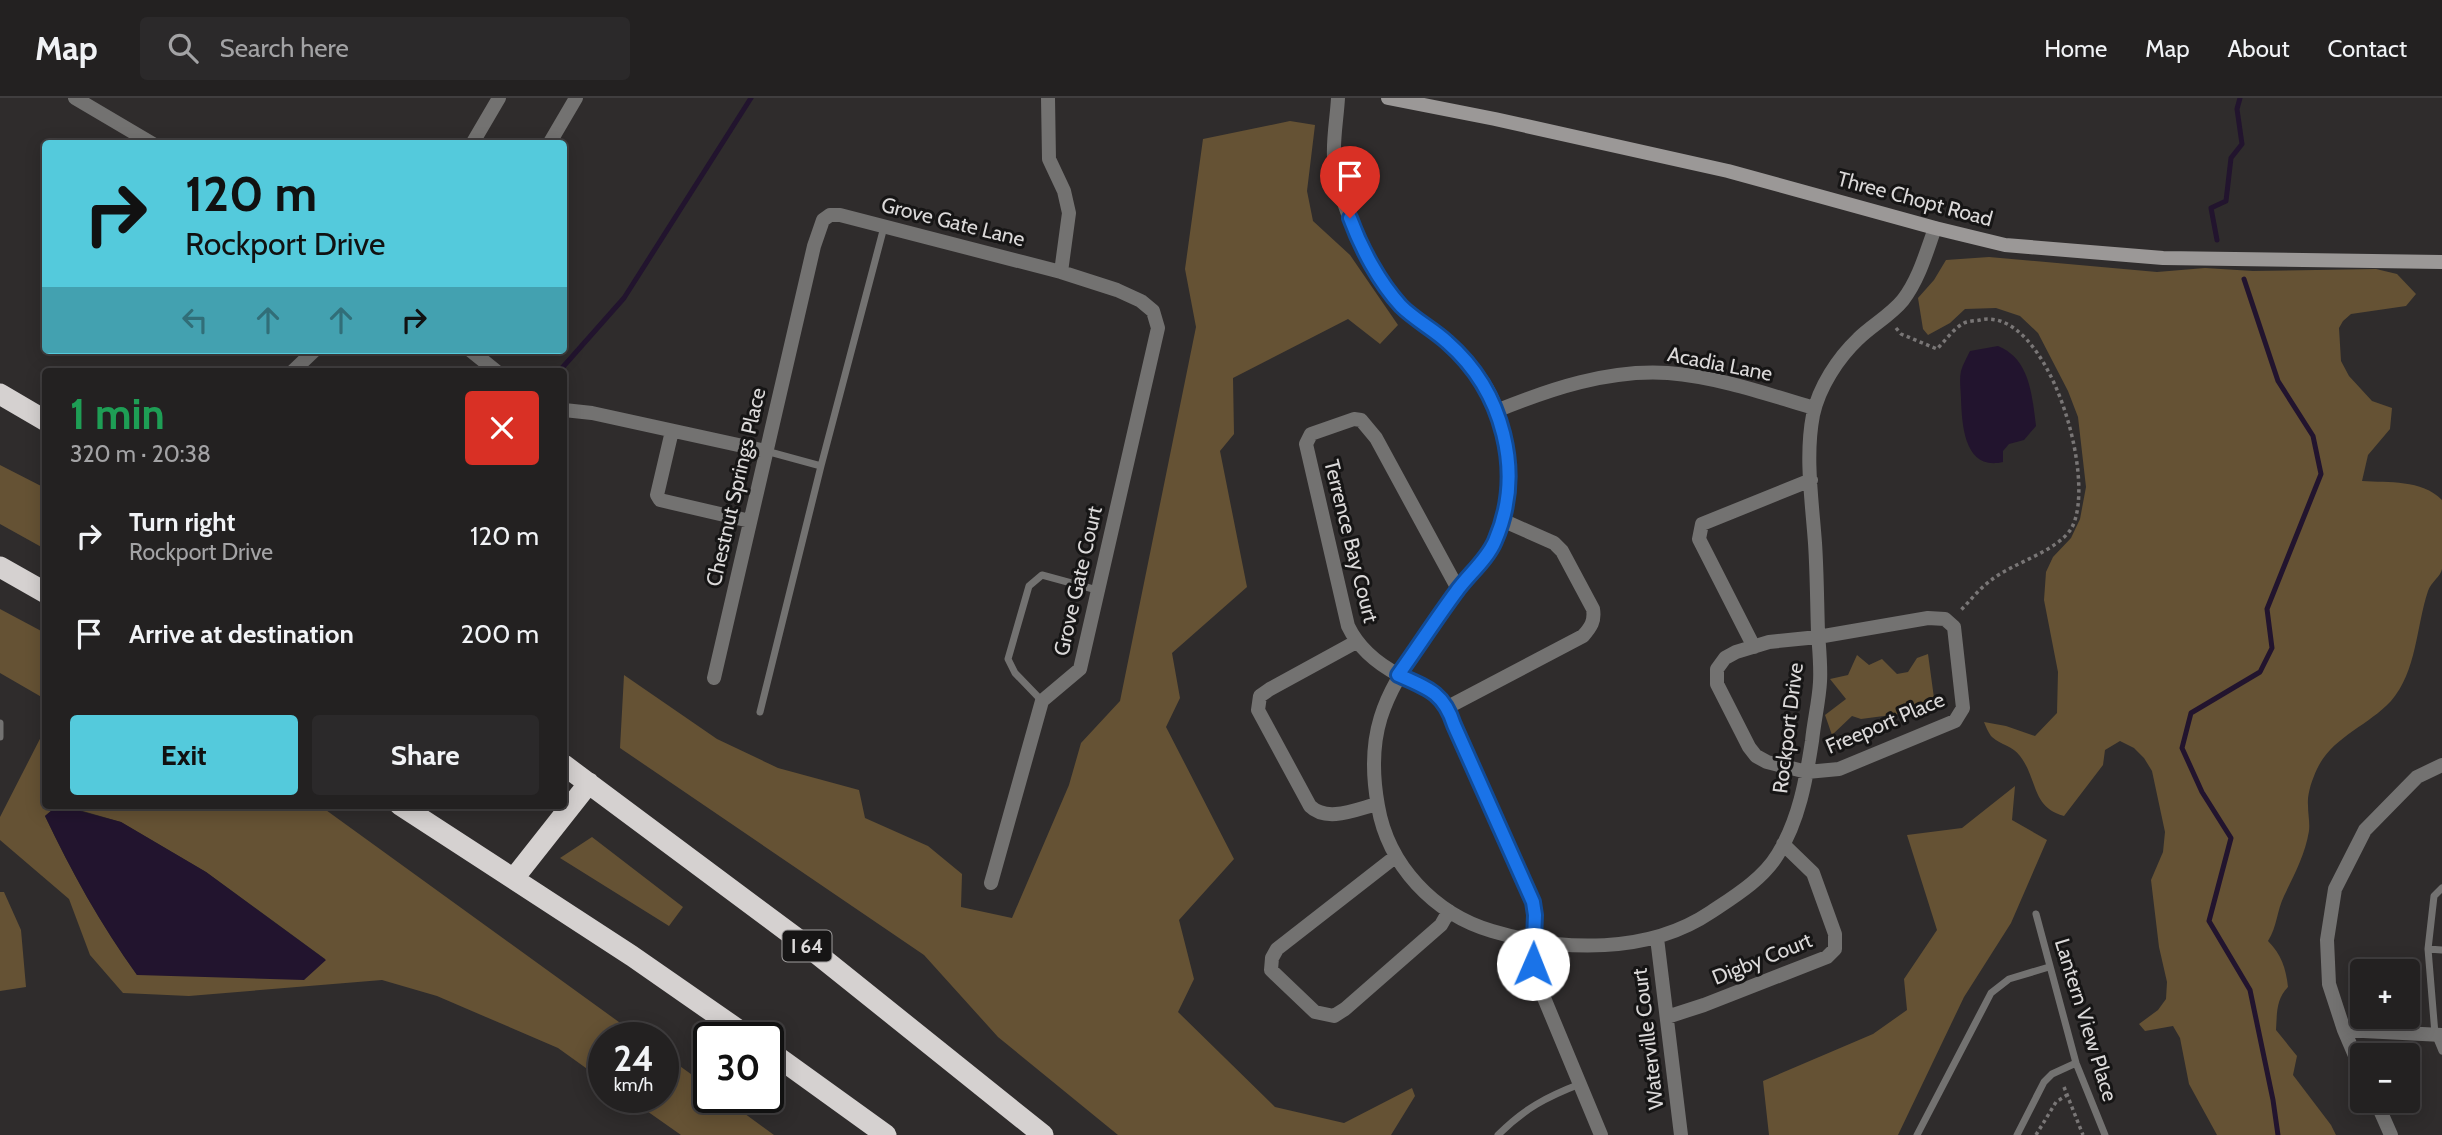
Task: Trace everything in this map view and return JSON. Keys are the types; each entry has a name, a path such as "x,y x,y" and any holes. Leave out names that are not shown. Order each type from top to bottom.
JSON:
{"highway":[{"path":"0,394 42,419"},
{"path":"0,567 42,591"},
{"name":"I 64","path":"567,767 821,957 1043,1135"},
{"path":"514,878 589,783"},
{"path":"406,809 514,878 726,1022"},
{"path":"784,1062 886,1135"}],"main road":[{"name":"Three Chopt Road","path":"1388,98 1496,119 1728,171 2005,245 2163,258 2442,262"}],"street":[{"path":"75,98 146,140"},
{"path":"474,140 499,98"},
{"path":"551,140 576,98"},
{"path":"1048,98 1049,159 1065,191 1069,213 1061,272"},
{"name":"Rockport Drive","path":"1338,98 1334,158 1344,201 1357,236 1379,275 1401,305 1448,342 1484,383 1504,433 1508,459 1508,489 1494,544 1458,589 1398,675 1383,706 1375,733 1374,776 1377,804 1395,857 1423,891 1449,911 1478,927 1533,941 1626,943 1657,938 1682,930 1742,890 1768,867 1783,844 1798,810 1807,772 1820,682 1810,435 1814,408 1829,375 1841,357 1859,337 1894,311 1914,284 1935,228"},
{"name":"Grove Gate Lane","path":"800,305 823,220 830,215 839,215 1061,272 1141,301 1153,311"},
{"name":"Chestnut Springs Place","path":"714,678 800,305"},
{"name":"Grove Gate Court","path":"1042,701 1080,669 1158,328 1153,311"},
{"path":"296,368 311,354"},
{"path":"475,354 492,368"},
{"name":"Acadia Lane","path":"1496,411 1562,387 1622,374 1642,373 1668,373 1711,379 1814,408"},
{"path":"567,410 592,412 766,451"},
{"name":"Terrence Bay Court","path":"1398,675 1356,642 1343,610 1309,457 1307,444 1311,434 1354,419 1361,420 1376,438 1458,589"},
{"path":"672,431 657,495 660,500 750,521"},
{"path":"1754,647 1699,539 1699,531 1702,524 1811,480"},
{"path":"1448,707 1583,636 1595,617 1562,551 1554,543 1502,520"},
{"path":"1807,772 1767,762 1756,756 1749,747 1717,684 1717,669 1725,658 1769,642 1818,637 1928,618 1945,619 1948,622"},
{"name":"Freeport Place","path":"1807,772 1839,769 1955,721 1964,708 1954,627 1948,622"},
{"path":"1356,642 1270,689 1260,696 1258,710 1303,795 1316,812 1322,815 1377,804"},
{"path":"1398,675 1438,695 1448,707 1533,902 1533,964 1537,981 1601,1135"},
{"path":"991,883 1042,701"},
{"path":"2350,1044 2329,984 2327,940 2335,889 2365,830 2417,777 2442,765"},
{"name":"Digby Court","path":"1667,1017 1827,957 1835,949 1835,934 1813,873 1783,844"},
{"path":"1395,857 1277,950 1272,958 1271,970 1315,1012 1334,1016 1441,925 1449,911"},
{"name":"Waterville Court","path":"1657,938 1681,1135"},
{"path":"2344,1030 2438,1035"},
{"path":"2381,1113 2391,1135"}],"lane":[{"path":"760,712 884,226"},
{"path":"766,451 821,466"},
{"path":"1042,701 1015,673 1008,659 1028,586 1042,575 1098,590"},
{"path":"0,723 0,737"},
{"path":"2442,888 2434,896 2428,949 2442,1051"},
{"name":"Lantern View Place","path":"2036,915 2076,1063 2105,1135"},
{"path":"2428,949 2442,950"},
{"path":"1917,1135 1991,993 2009,979 2049,967"},
{"path":"2017,1135 2044,1082 2052,1074 2076,1063"},
{"path":"1498,1135 1515,1117 1544,1098 1580,1084"}],"path":[{"path":"1887,316 1901,334 1937,349 1964,323 1990,317 2013,326 2032,343 2046,366 2064,409 2074,449 2080,484 2078,512 2070,531 2055,543 1991,580 1948,622"},
{"path":"2064,1087 2083,1135"},
{"path":"2036,1135 2056,1102 2067,1096"}],"shaded area":[{"path":"1290,121 1315,125 1307,191 1313,221 1350,255 1398,325 1380,344 1348,319 1233,378 1234,434 1220,451 1247,587 1172,653 1180,698 1166,727 1234,859 1179,920 1194,979 1178,1012 1275,1107 1344,1123 1412,1088 1415,1096 1391,1135 1118,1135 998,1037 924,955 620,748 624,675 717,739 778,768 859,790 865,818 928,846 962,874 961,907 1012,918 1069,785 1081,743 1120,701 1196,327 1185,269 1203,139"},
{"path":"1989,257 2157,272 2205,268 2253,271 2376,269 2397,274 2416,294 2406,306 2351,314 2343,321 2339,328 2341,361 2349,376 2372,401 2392,408 2390,429 2368,455 2362,481 2415,485 2434,493 2442,500 2442,569 2428,591 2411,663 2400,689 2382,710 2332,748 2317,769 2308,796 2309,828 2305,848 2268,941 2282,962 2288,987 2279,1002 2276,1030 2297,1056 2293,1075 2336,1135 2217,1135 2189,1084 2180,1038 2173,1026 2145,1031 2139,1024 2158,1010 2166,999 2167,982 2159,947 2151,880 2163,852 2165,832 2152,771 2144,758 2134,748 2120,741 2105,750 2103,765 2064,816 2053,812 2040,799 2020,756 1992,737 1984,722 2035,736 2057,713 2058,672 2044,600 2046,572 2053,557 2071,538 2080,519 2086,487 2078,417 2068,391 2038,333 2020,316 1996,308 1965,309 1950,323 1928,335 1923,329 1918,298 1934,280 1946,260"},
{"path":"1998,346 2017,360 2028,379 2036,426 2024,440 2009,444 2003,451 2003,462 1990,463 1981,460 1968,444 1963,422 1960,378 1970,351"},
{"path":"0,465 42,486 42,547 0,524"},
{"path":"0,609 42,631 42,697 0,673"},
{"path":"1928,654 1934,698 1922,718 1899,714 1861,719 1852,716 1832,735 1825,715 1846,699 1830,679 1848,675 1857,655 1869,665 1882,659 1897,674 1908,672 1917,658"},
{"path":"42,735 42,809 53,809 45,816 65,857 111,937 137,975 325,959 206,872 121,822 76,809 325,809 619,1022 588,1022 588,1070 558,1048 437,996 382,980 189,996 123,993 90,955 69,899 0,840 0,817"},
{"path":"2015,786 2012,820 2047,840 2011,923 1964,997 1898,1135 1769,1135 1763,1081 1873,1034 1907,1010 1904,979 1937,930 1907,835 1962,828"},
{"path":"53,809 73,809 121,822 206,872 326,960 304,980 137,975 87,897 45,816"},
{"path":"592,837 683,907 669,926 560,858"},
{"path":"0,892 4,892 21,930 26,987 0,991"},
{"path":"679,1065 693,1076 693,1113 744,1113 774,1135 681,1135 650,1113 679,1113"}],"waterway":[{"path":"562,368 624,298 751,98"},
{"path":"2217,240 2211,208 2226,201 2231,158 2242,144 2237,109 2240,98"},
{"path":"2244,279 2278,381 2313,436 2321,474 2267,609 2272,648 2260,672 2191,713 2182,748 2202,792 2231,838 2209,921 2250,990 2278,1135"}],"route":[{"path":"1350,218 1379,275 1401,305 1424,326 1448,342 1484,383 1504,433 1508,459 1508,489 1494,544 1458,589 1398,675 1438,695 1448,707 1533,902 1533,964"}]}
